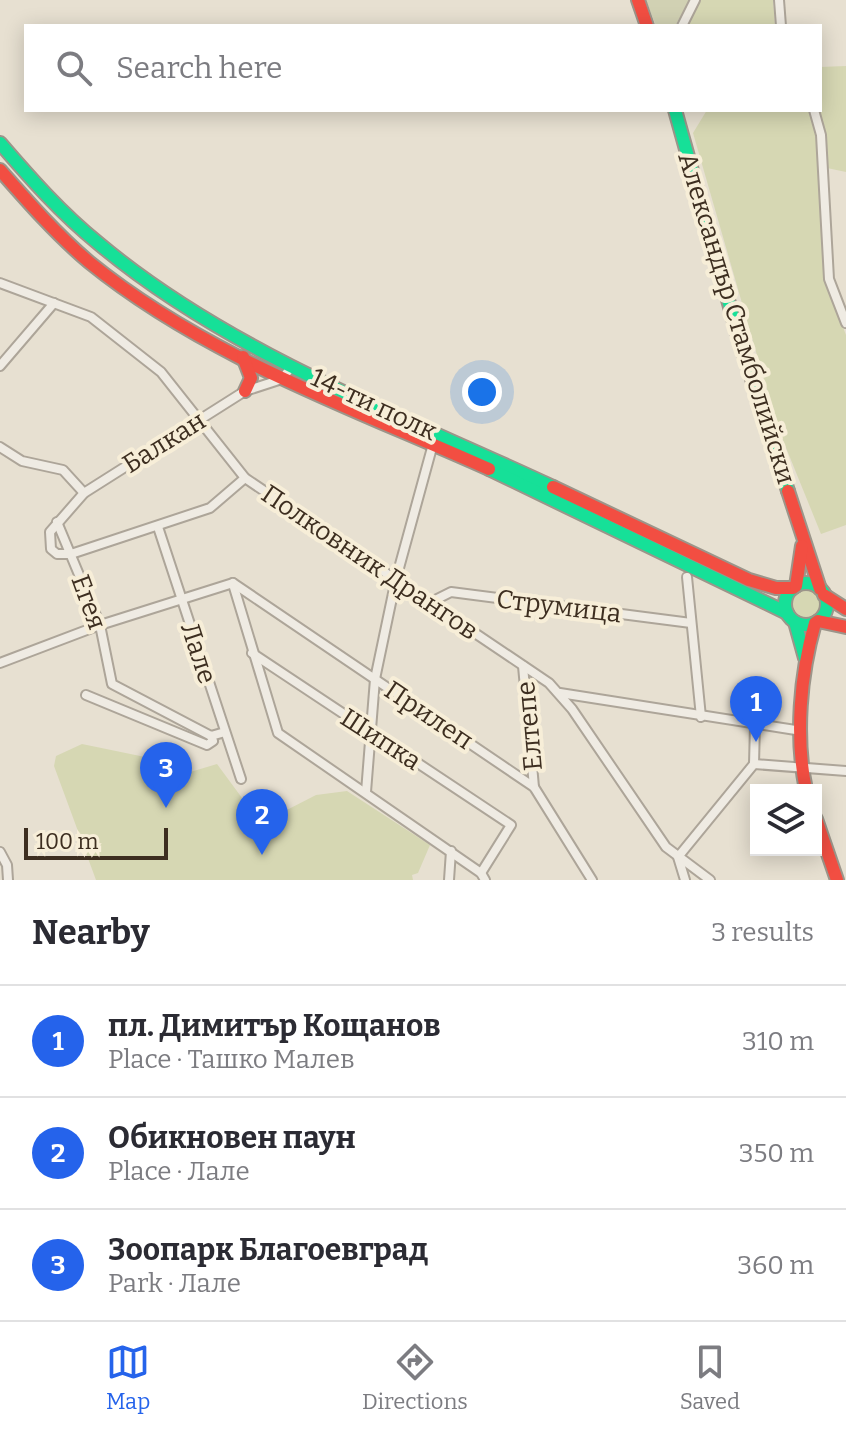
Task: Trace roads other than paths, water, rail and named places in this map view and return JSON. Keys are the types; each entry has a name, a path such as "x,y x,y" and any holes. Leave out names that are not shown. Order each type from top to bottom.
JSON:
{"street":[{"path":"638,0 646,24"},
{"path":"683,24 695,0"},
{"path":"779,0 781,24"},
{"name":"Александър Стамболийски","path":"676,112 737,332 822,592"},
{"path":"815,112 821,135 829,279 846,323"},
{"name":"14-ти полк","path":"0,143 40,194 85,236 198,311 292,366 749,580 776,588 794,587"},
{"name":"14-ти полк","path":"0,170 39,219 94,269 243,357 282,379 590,515 791,617"},
{"name":"Полковник Дрангов","path":"0,283 91,317 144,356 200,419 245,478 560,693 654,832 678,857 710,880"},
{"path":"0,366 54,303"},
{"path":"243,357 251,378 245,391"},
{"path":"282,379 292,366"},
{"name":"Балкан","path":"57,522 84,493 200,419 245,391 282,379"},
{"path":"366,792 375,679 396,579 433,444"},
{"path":"0,447 22,461 63,470 84,493"},
{"path":"57,522 50,532 51,549 57,554 71,554 210,508 245,478"},
{"name":"Егея","path":"57,522 100,625 112,684 211,736"},
{"name":"Лале","path":"158,527 241,779"},
{"name":"Александър Стамболийски","path":"794,587 802,556 801,527"},
{"path":"687,577 701,717"},
{"path":"0,663 100,625 233,583 251,653 278,733 483,876"},
{"name":"Прилеп","path":"233,583 534,787 592,880"},
{"path":"806,661 786,598 794,587 808,584 846,609"},
{"name":"Струмица","path":"429,603 451,592 691,623"},
{"path":"804,784 800,767 806,661 817,622 826,609 822,592"},
{"path":"791,617 846,627"},
{"name":"Шипка","path":"251,653 511,825 483,876"},
{"name":"Елтепе","path":"523,666 534,787"},
{"path":"560,693 802,731"},
{"path":"86,695 207,745 213,741 211,736 225,732"},
{"path":"685,880 678,857 754,764 755,725"},
{"path":"754,764 846,771"},
{"path":"822,837 837,880"},
{"path":"449,880 451,851"},
{"path":"0,852 7,865 8,880"},
{"path":"831,865 846,865"}],"place":[{"name":"пл. Димитър Кощанов","path":"756,742"},
{"name":"Зоопарк Благоевград","path":"166,808"},
{"name":"Обикновен паун","path":"262,855"}]}
